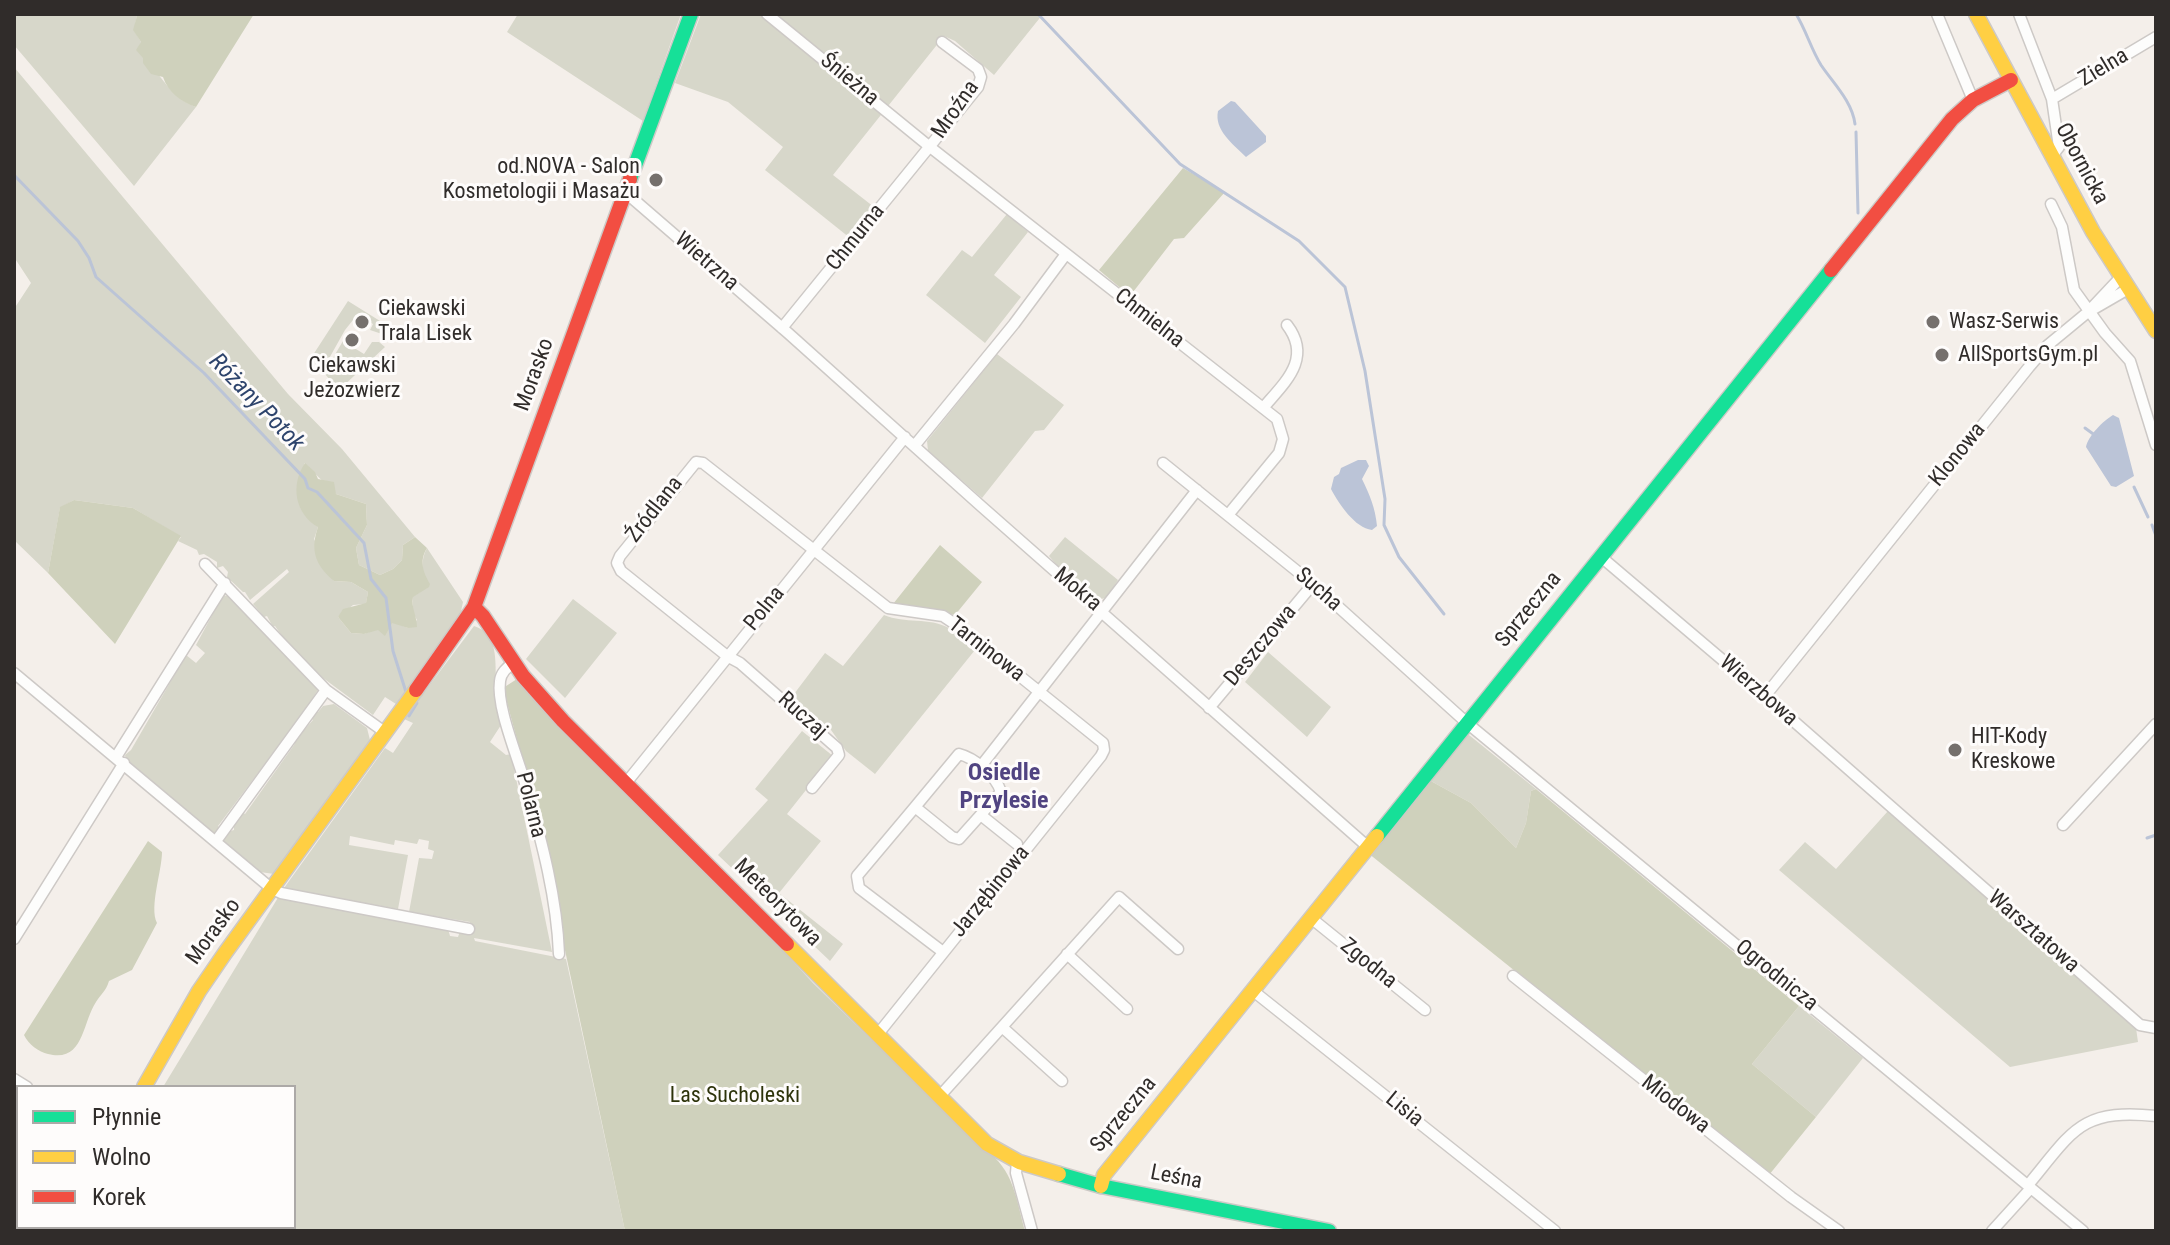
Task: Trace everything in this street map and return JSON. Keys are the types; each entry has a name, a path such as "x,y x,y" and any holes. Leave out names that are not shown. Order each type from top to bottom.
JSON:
{"street":[{"name":"Morasko","path":"145,1085 199,991 474,607 691,14"},
{"name":"Śnieżna","path":"767,14 930,147"},
{"path":"1937,14 1973,100"},
{"name":"Obornicka","path":"1976,14 2124,284 2156,331"},
{"path":"2019,14 2052,99 2059,147 2052,156"},
{"name":"Zielna","path":"2052,99 2156,37"},
{"name":"Mroźna","path":"930,147 978,87 981,77 978,69 942,42"},
{"name":"Sprzeczna","path":"1101,1186 1104,1175 1952,119 1973,100 2011,80"},
{"path":"2036,126 2048,121 2055,112"},
{"name":"Chmielna","path":"930,147 1277,419 1283,439 1279,453 1228,515"},
{"name":"Chmurna","path":"785,330 930,147"},
{"name":"Wietrzna","path":"625,192 785,330"},
{"path":"2051,204 2062,227 2074,290 2088,312 2130,361 2156,445"},
{"path":"915,445 1014,324 1066,254"},
{"name":"Klonowa","path":"1765,696 2048,345 2088,312 2105,304 2124,284"},
{"path":"1263,408 1291,374 1298,354 1294,334 1287,325"},
{"name":"Mokra","path":"785,330 992,517 1368,847"},
{"name":"Polna","path":"626,783 905,437"},
{"name":"Źródlana","path":"727,656 621,571 617,563 688,468 696,462 703,463 813,549"},
{"name":"Sucha","path":"1163,463 1313,584 1467,723"},
{"path":"981,766 1197,490"},
{"name":"Tarninowa","path":"813,549 888,608 943,616 955,624 1103,743 1104,750"},
{"name":"Wierzbowa","path":"1600,556 1914,826"},
{"path":"205,564 326,690 386,733"},
{"path":"14,939 225,583"},
{"name":"Deszczowa","path":"1209,708 1313,584"},
{"name":"Meteorytowa","path":"474,607 523,676 563,721 983,1141 1017,1161"},
{"name":"Ruczaj","path":"727,656 773,690 837,748 839,755 812,788"},
{"name":"Polarna","path":"514,662 503,672 501,699 528,791 552,894 559,954"},
{"path":"15,677 120,760 272,889 469,929"},
{"path":"216,841 326,690"},
{"name":"Ogrodnicza","path":"1467,723 2083,1231"},
{"path":"2063,825 2156,724"},
{"name":"Jarzębinowa","path":"878,1034 1104,750"},
{"path":"915,807 952,837 959,839 1001,792 981,766 959,754 864,866 856,881 859,888 943,952"},
{"path":"982,816 1017,844"},
{"name":"Warsztatowa","path":"1914,826 2140,1025 2156,1028"},
{"path":"940,1096 1119,897 1178,949"},
{"name":"Zgodna","path":"1311,918 1425,1010"},
{"path":"1067,954 1127,1009"},
{"name":"Miodowa","path":"1513,976 1791,1197 1839,1231"},
{"name":"Lisia","path":"1252,990 1555,1231"},
{"path":"1002,1027 1062,1081"},
{"path":"1992,1231 2079,1126 2108,1114 2156,1116"},
{"path":"1017,1161 1016,1173 1032,1231"},
{"name":"Leśna","path":"1017,1161 1101,1186 1329,1231"}],"shaded area":[{"path":"14,14 137,16 134,30 141,42 140,47 171,90 196,107 134,186 14,45"},
{"path":"518,14 681,14 643,121 507,32"},
{"path":"701,14 1043,14 994,75 955,41 944,36 833,175 874,207 850,238 765,170 783,147 728,102 675,83"},
{"path":"14,67 288,394 342,449 415,537 403,545 402,560 393,569 380,575 359,565 356,548 367,525 366,504 336,494 304,463 318,527 314,539 334,581 351,582 368,592 366,604 353,605 338,617 351,633 364,634 393,622 408,628 417,620 413,613 413,596 420,592 422,563 427,548 463,602 459,621 408,695 401,697 396,704 385,697 373,715 319,675 291,649 267,616 264,617 253,604 289,572 287,569 250,600 227,577 228,572 223,566 217,568 217,562 204,554 199,555 197,550 178,541 181,537 133,508 74,500 60,508 48,573 14,540 14,309 31,283 14,257"},
{"path":"1007,214 1028,232 994,275 1021,297 985,343 926,295 962,250 972,257"},
{"path":"348,301 388,326 385,335 370,330 373,324 357,315 322,371 311,358"},
{"path":"343,341 364,354 372,342 379,342 385,347 339,390 324,373"},
{"path":"997,354 1064,405 1044,430 1035,431 982,498 928,451 927,441"},
{"path":"1065,537 1118,580 1107,598 1094,600 1049,556"},
{"path":"223,595 236,598 318,690 277,753 274,752 218,826 221,829 216,835 125,755 131,750 186,655 196,663 205,653 196,645"},
{"path":"573,599 617,633 565,698 526,659"},
{"path":"884,615 949,628 975,650 875,774 846,751 831,730 791,698 825,653 843,666"},
{"path":"474,626 488,635 494,649 503,722 490,742 506,755 511,754 552,952 474,938 475,941 566,959 625,1231 76,1231 296,1229 296,1085 164,1085 279,896 448,929 450,936 458,937 460,931 472,933 470,922 409,912 419,858 432,859 434,851 428,849 429,841 419,839 417,844 395,840 394,845 350,836 349,845 408,855 398,909 284,888 385,748 393,753 413,723 404,719"},
{"path":"1268,652 1331,707 1307,737 1245,682"},
{"path":"334,704 367,728 370,740 274,874 260,872 222,840 227,832 234,830 234,823 242,812 245,814 296,739 313,720 311,718 323,706"},
{"path":"802,731 833,756 787,814 821,841 779,893 843,944 830,961 718,855 768,800 755,789"},
{"path":"1469,735 1536,789 1531,791 1526,823 1516,848 1471,803 1429,780"},
{"path":"1888,811 1894,813 2136,1028 2138,1042 2010,1067 1779,870 1805,842 1836,869"},
{"path":"1799,1006 1863,1058 1816,1117 1752,1064"}],"green space":[{"path":"134,14 254,14 196,107 176,96 163,77 151,74 143,63 136,50 141,42 133,30 137,16"},
{"path":"1183,168 1225,192 1184,238 1174,239 1130,296 1099,270"},
{"path":"305,463 318,479 334,482 336,494 366,504 367,525 356,548 359,565 380,575 402,560 403,545 415,537 427,548 423,566 430,584 413,597 417,627 408,628 392,623 385,636 378,630 364,634 351,633 338,617 343,609 366,603 368,592 351,582 334,581 318,563 314,543 318,527 304,515 297,498 297,480"},
{"path":"74,500 133,508 181,536 115,644 48,573 60,507"},
{"path":"940,545 982,582 955,615 893,604"},
{"name":"Las Sucholeski","path":"517,679 534,700 710,872 813,983 995,1158 1008,1176 1025,1231 625,1231 531,791 503,688"},
{"path":"1429,780 1471,803 1516,848 1526,823 1531,791 1536,789 1799,1006 1752,1064 1816,1117 1769,1175 1368,853"},
{"path":"148,841 162,852 154,908 157,923 132,970 109,981 75,1047 69,1053 60,1055 41,1051 24,1035"}],"water":[{"path":"1231,101 1266,136 1266,142 1246,157 1219,124 1218,111"},
{"path":"2113,415 2119,418 2134,476 2116,487 2111,486 2086,447 2096,429"},
{"path":"1358,460 1366,460 1369,466 1362,479 1375,513 1377,526 1372,530 1354,520 1331,489 1334,477 1341,468"}],"waterway":[{"path":"1038,14 1180,164 1299,241 1345,287 1365,371 1385,499 1384,525 1399,557 1444,614"},
{"path":"1796,14 1821,65 1846,100 1855,124"},
{"path":"1856,132 1858,213"},
{"name":"Różany Potok","path":"14,175 78,241 96,277 204,373 305,479 308,488 317,492 364,543 371,579 386,598 393,651 406,692"},
{"path":"2085,428 2096,436"},
{"path":"2134,487 2148,517"},
{"path":"2152,525 2156,536"},
{"name":"Różany Potok","path":"409,716 417,703"},
{"path":"2147,838 2156,835"}],"traffic: fast":[{"path":"630,179 691,14"},
{"path":"1377,836 1831,270"},
{"path":"1059,1174 1101,1186 1329,1231"}],"traffic: slow":[{"path":"1976,14 2093,232 2156,331"},
{"path":"145,1085 199,991 225,953 416,690"},
{"path":"1101,1186 1104,1175 1377,836"},
{"path":"787,944 987,1144 1019,1162 1059,1174"}],"traffic: jam":[{"path":"1831,270 1952,119 1973,100 2011,80"},
{"path":"416,690 474,607 630,179"},
{"path":"474,607 523,676 563,721 787,944"}],"place":[{"name":"od.NOVA - Salon Kosmetologii i Masażu","path":"656,180"},
{"name":"Ciekawski Trala Lisek","path":"362,322"},
{"name":"Wasz-Serwis","path":"1933,322"},
{"name":"Ciekawski Jeżozwierz","path":"352,340"},
{"name":"AllSportsGym.pl","path":"1942,355"},
{"name":"HIT-Kody Kreskowe","path":"1955,750"}],"district":[{"name":"Osiedle Przylesie","path":"1004,788"}]}
